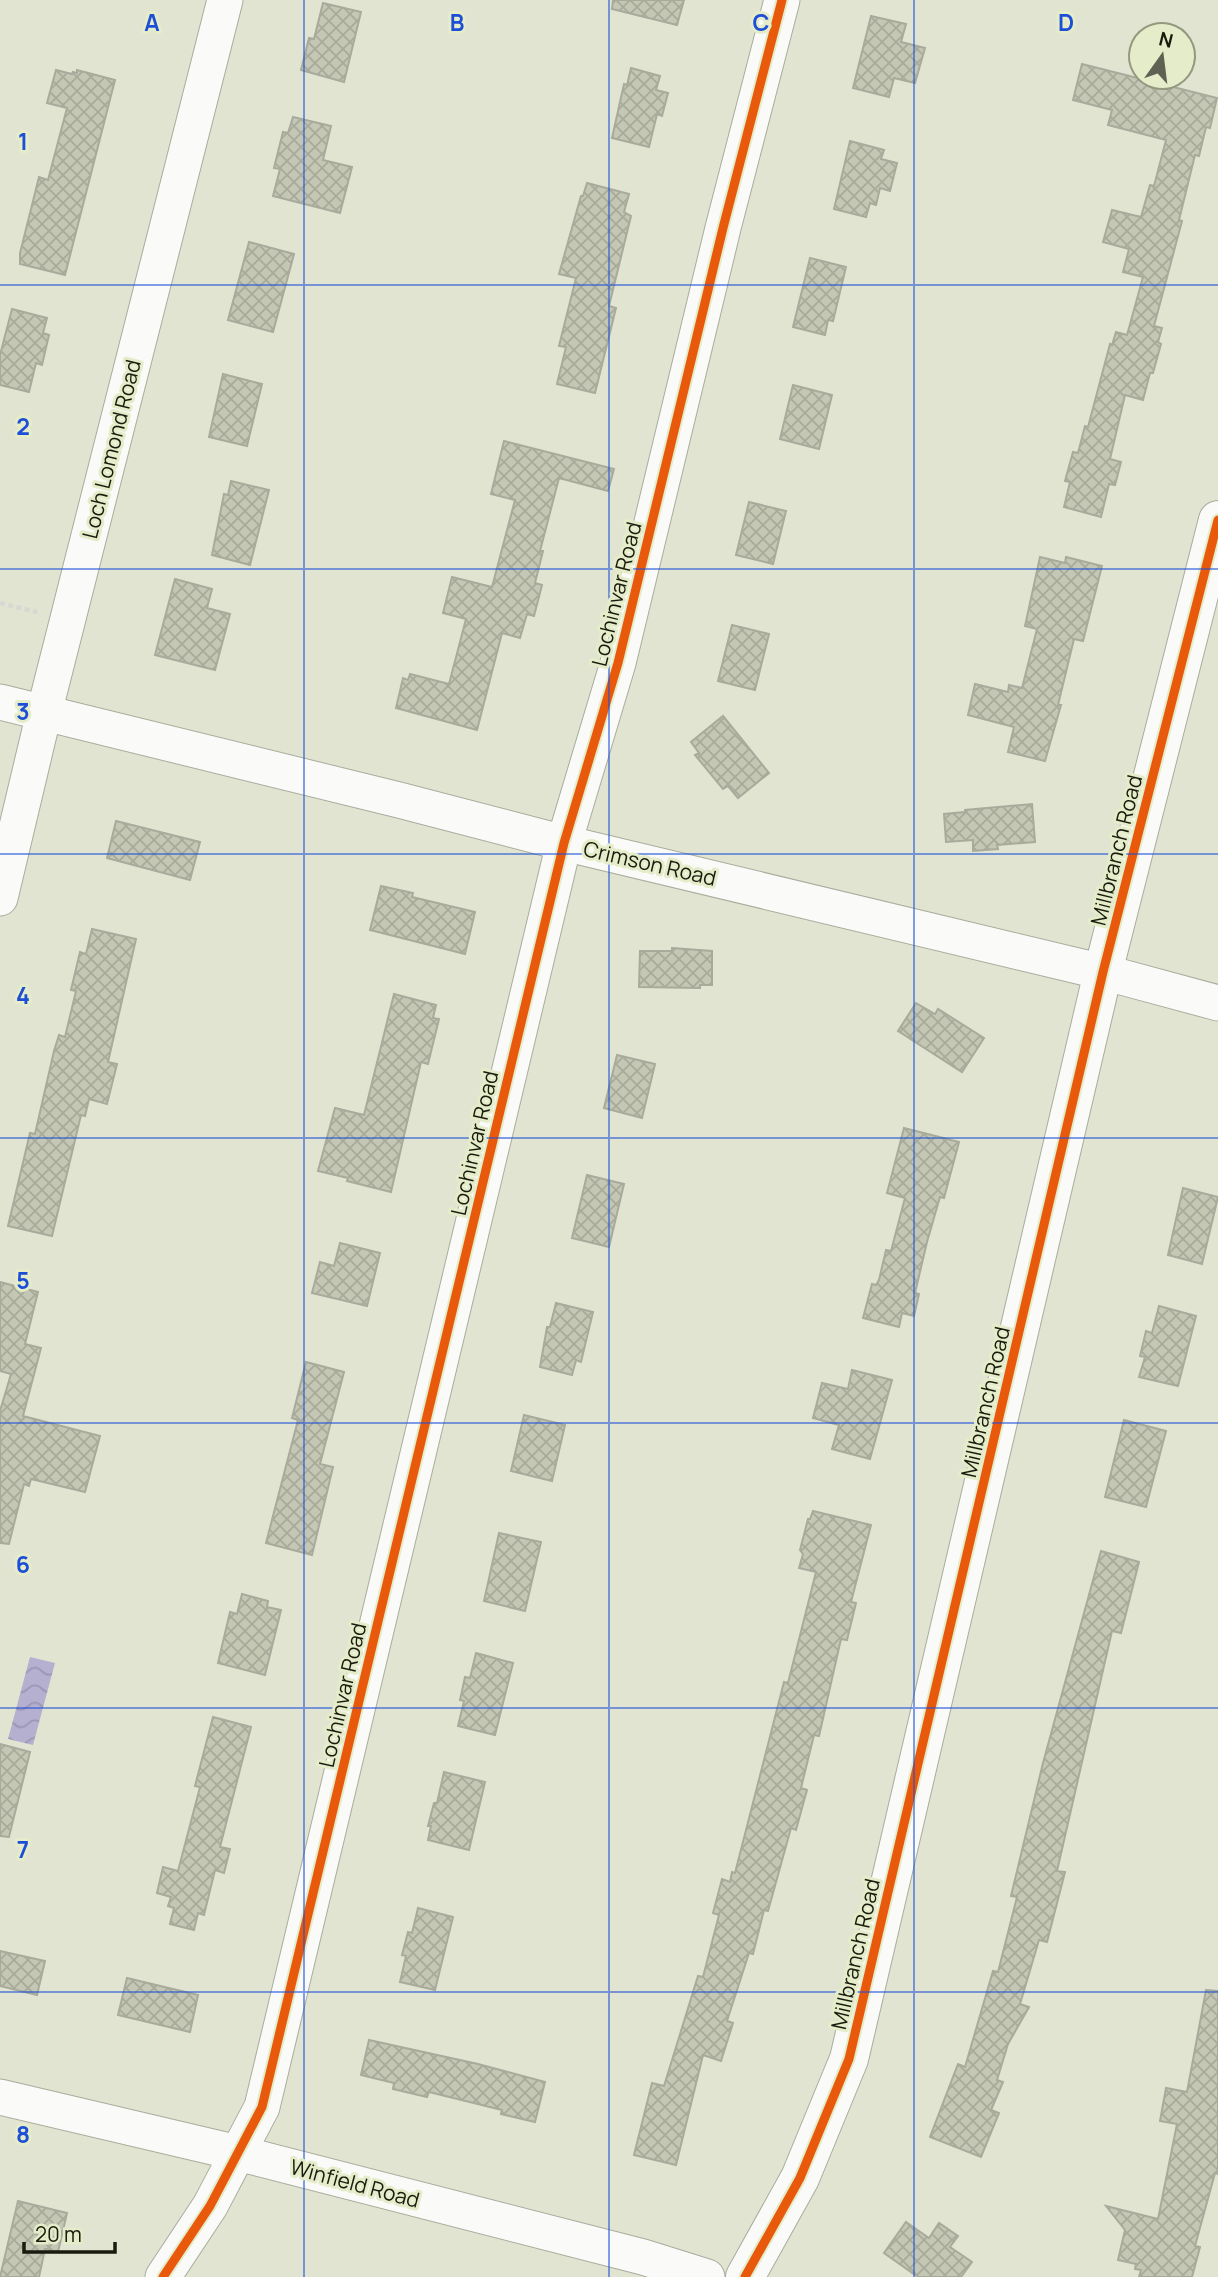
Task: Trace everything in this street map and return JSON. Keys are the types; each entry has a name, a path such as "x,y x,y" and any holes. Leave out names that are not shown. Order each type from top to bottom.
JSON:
{"main road":[{"name":"Millbranch Road","path":"745,2277 800,2178 849,2059 1103,972 1218,520"}],"street":[{"name":"Loch Lomond Road","path":"0,898 44,713 225,0"},
{"name":"Lochinvar Road","path":"163,2277 210,2206 262,2107 564,843 618,663 723,228 782,0"},
{"name":"Crimson Road","path":"0,702 337,784 564,843 1103,972 1218,1003"},
{"name":"Winfield Road","path":"0,2097 238,2153 643,2257 707,2277"}],"water":[{"path":"30,1657 55,1663 33,1745 8,1739"}],"building":[{"path":"613,0 684,0 677,25 612,9"},
{"path":"323,3 361,12 344,82 301,70 309,38 314,39"},
{"path":"871,16 906,24 901,42 925,48 915,83 894,78 889,97 853,88"},
{"path":"1082,64 1127,75 1127,91 1189,91 1217,98 1210,128 1206,127 1199,156 1195,155 1179,220 1182,221 1154,326 1162,328 1158,342 1161,344 1153,373 1150,373 1143,400 1125,395 1110,459 1121,462 1115,485 1109,484 1101,517 1064,507 1070,482 1065,481 1073,452 1078,453 1085,426 1088,427 1110,344 1112,345 1116,332 1127,335 1143,277 1123,272 1129,249 1103,242 1112,210 1141,217 1150,185 1154,186 1166,140 1108,125 1112,110 1073,100"},
{"path":"631,68 660,76 656,90 668,93 662,116 657,114 649,147 612,138 624,84 627,85"},
{"path":"56,70 72,74 77,73 77,70 115,80 65,275 20,264 20,253 39,177 48,180 67,108 47,103"},
{"path":"293,117 331,126 323,160 352,167 340,213 273,196 280,169 274,168 283,132 288,133"},
{"path":"850,141 884,150 881,159 897,163 890,191 880,188 876,205 870,203 866,217 834,209"},
{"path":"587,183 629,194 624,212 631,216 609,306 616,308 595,393 557,384 566,347 559,346 576,278 559,274"},
{"path":"249,242 294,254 273,332 228,320"},
{"path":"810,258 846,267 833,321 828,320 825,335 793,327"},
{"path":"12,309 47,318 43,333 49,335 42,365 36,363 29,392 0,385 0,355"},
{"path":"223,374 262,384 247,446 209,437"},
{"path":"793,385 832,395 819,449 780,439"},
{"path":"504,441 614,469 608,491 559,478 540,551 543,551 535,583 542,585 534,616 527,614 520,638 502,633 477,730 396,708 403,678 408,680 410,674 449,684 466,619 443,613 452,577 492,587 515,500 491,494"},
{"path":"231,481 269,490 250,565 212,555 224,494 228,495"},
{"path":"749,502 786,511 773,564 736,555"},
{"path":"1040,557 1065,563 1066,557 1102,566 1083,641 1074,639 1058,705 1061,705 1045,761 1008,752 1014,727 968,715 975,684 1008,692 1009,685 1022,688 1037,629 1025,626"},
{"path":"175,579 212,589 207,608 230,614 215,670 155,655"},
{"path":"732,625 769,634 755,690 718,681"},
{"path":"723,716 769,773 738,798 728,786 723,789 695,755 699,753 691,742"},
{"path":"1032,804 1035,842 997,845 998,849 973,851 973,840 946,842 944,814"},
{"path":"116,821 200,842 190,880 107,858"},
{"path":"381,886 413,893 412,897 475,912 465,954 370,930"},
{"path":"92,929 136,939 108,1062 117,1064 107,1104 89,1099 85,1116 81,1115 52,1236 8,1226 30,1133 35,1134 54,1051 59,1035 65,1037 76,991 71,990 80,952 86,954"},
{"path":"672,948 712,951 712,985 700,985 700,988 639,987 640,951 672,951"},
{"path":"394,994 436,1005 433,1018 439,1019 428,1064 421,1062 391,1192 318,1171 335,1108 364,1115"},
{"path":"916,1003 935,1014 938,1009 984,1038 962,1072 898,1031"},
{"path":"617,1055 655,1064 642,1118 604,1108"},
{"path":"904,1128 959,1142 944,1198 940,1197 927,1242 915,1293 919,1294 914,1316 902,1313 899,1327 863,1318 872,1284 876,1285 879,1280 886,1250 891,1251 905,1198 887,1193"},
{"path":"587,1175 624,1184 609,1247 572,1238"},
{"path":"1183,1188 1218,1197 1202,1264 1168,1255"},
{"path":"340,1243 380,1253 367,1306 312,1293 320,1262 334,1266"},
{"path":"0,1282 38,1292 25,1344 41,1348 23,1416 100,1436 85,1492 31,1479 29,1486 24,1484 9,1544 0,1543 0,1411 11,1374 0,1371"},
{"path":"556,1303 593,1312 581,1362 576,1360 572,1375 540,1367 547,1327 550,1327"},
{"path":"1159,1306 1196,1316 1178,1386 1139,1377 1145,1357 1140,1356 1146,1331 1152,1333"},
{"path":"306,1362 344,1372 320,1464 333,1467 312,1555 266,1543 298,1420 292,1418"},
{"path":"852,1370 892,1380 870,1459 832,1449 839,1425 813,1418 822,1383 848,1389"},
{"path":"524,1415 565,1425 552,1481 511,1471"},
{"path":"1124,1420 1166,1431 1146,1507 1105,1497"},
{"path":"813,1511 871,1525 851,1602 856,1603 847,1640 841,1639 819,1736 814,1735 801,1788 807,1790 796,1830 791,1828 768,1911 764,1910 753,1954 749,1953 727,2021 733,2023 721,2061 703,2055 676,2165 634,2155 652,2083 664,2086 698,1976 703,1977 719,1915 713,1913 722,1879 730,1882 732,1872 735,1873 784,1682 788,1683 816,1572 799,1568 803,1554 800,1550 808,1519"},
{"path":"499,1533 541,1542 525,1611 484,1601"},
{"path":"1101,1551 1139,1562 1121,1633 1112,1631 1057,1871 1065,1872 1047,1942 1039,1940 1020,2004 1029,2007 1008,2044 997,2080 1003,2082 991,2110 999,2113 981,2157 930,2137 958,2064 965,2067 993,1971 998,1972 1017,1897 1011,1896 1043,1763"},
{"path":"242,1594 268,1601 267,1607 281,1610 265,1675 218,1663 230,1612 237,1614"},
{"path":"476,1653 513,1663 495,1735 458,1726 464,1701 460,1700 465,1677 470,1678"},
{"path":"213,1717 251,1727 220,1847 230,1849 224,1873 215,1870 204,1915 198,1913 194,1930 170,1924 174,1908 168,1906 171,1897 157,1893 163,1867 178,1871 200,1787 195,1786"},
{"path":"0,1744 30,1752 9,1837 0,1836"},
{"path":"444,1772 485,1782 469,1850 428,1840 431,1826 428,1826"},
{"path":"418,1908 453,1917 435,1990 400,1982 406,1956 402,1955 408,1932 412,1933"},
{"path":"0,1951 45,1961 37,1995 0,1986"},
{"path":"127,1978 198,1995 190,2032 118,2015"},
{"path":"1206,1990 1218,1991 1218,2174 1215,2173 1195,2246 1200,2247 1192,2277 1139,2277 1141,2270 1135,2269 1136,2264 1118,2260 1125,2230 1106,2206 1158,2219 1177,2124 1160,2121 1166,2088 1187,2092"},
{"path":"369,2040 545,2082 535,2122 501,2114 502,2110 429,2092 427,2097 393,2089 394,2083 361,2075"},
{"path":"18,2201 67,2213 58,2252 45,2249 39,2277 0,2277"},
{"path":"906,2222 929,2238 939,2223 958,2236 950,2247 972,2262 961,2277 918,2277 884,2253"}],"cycle path":[{"path":"163,2277 210,2206 262,2107 564,843 618,663 723,228 782,0"},
{"path":"745,2277 800,2178 849,2059 1103,972 1218,520"}]}
